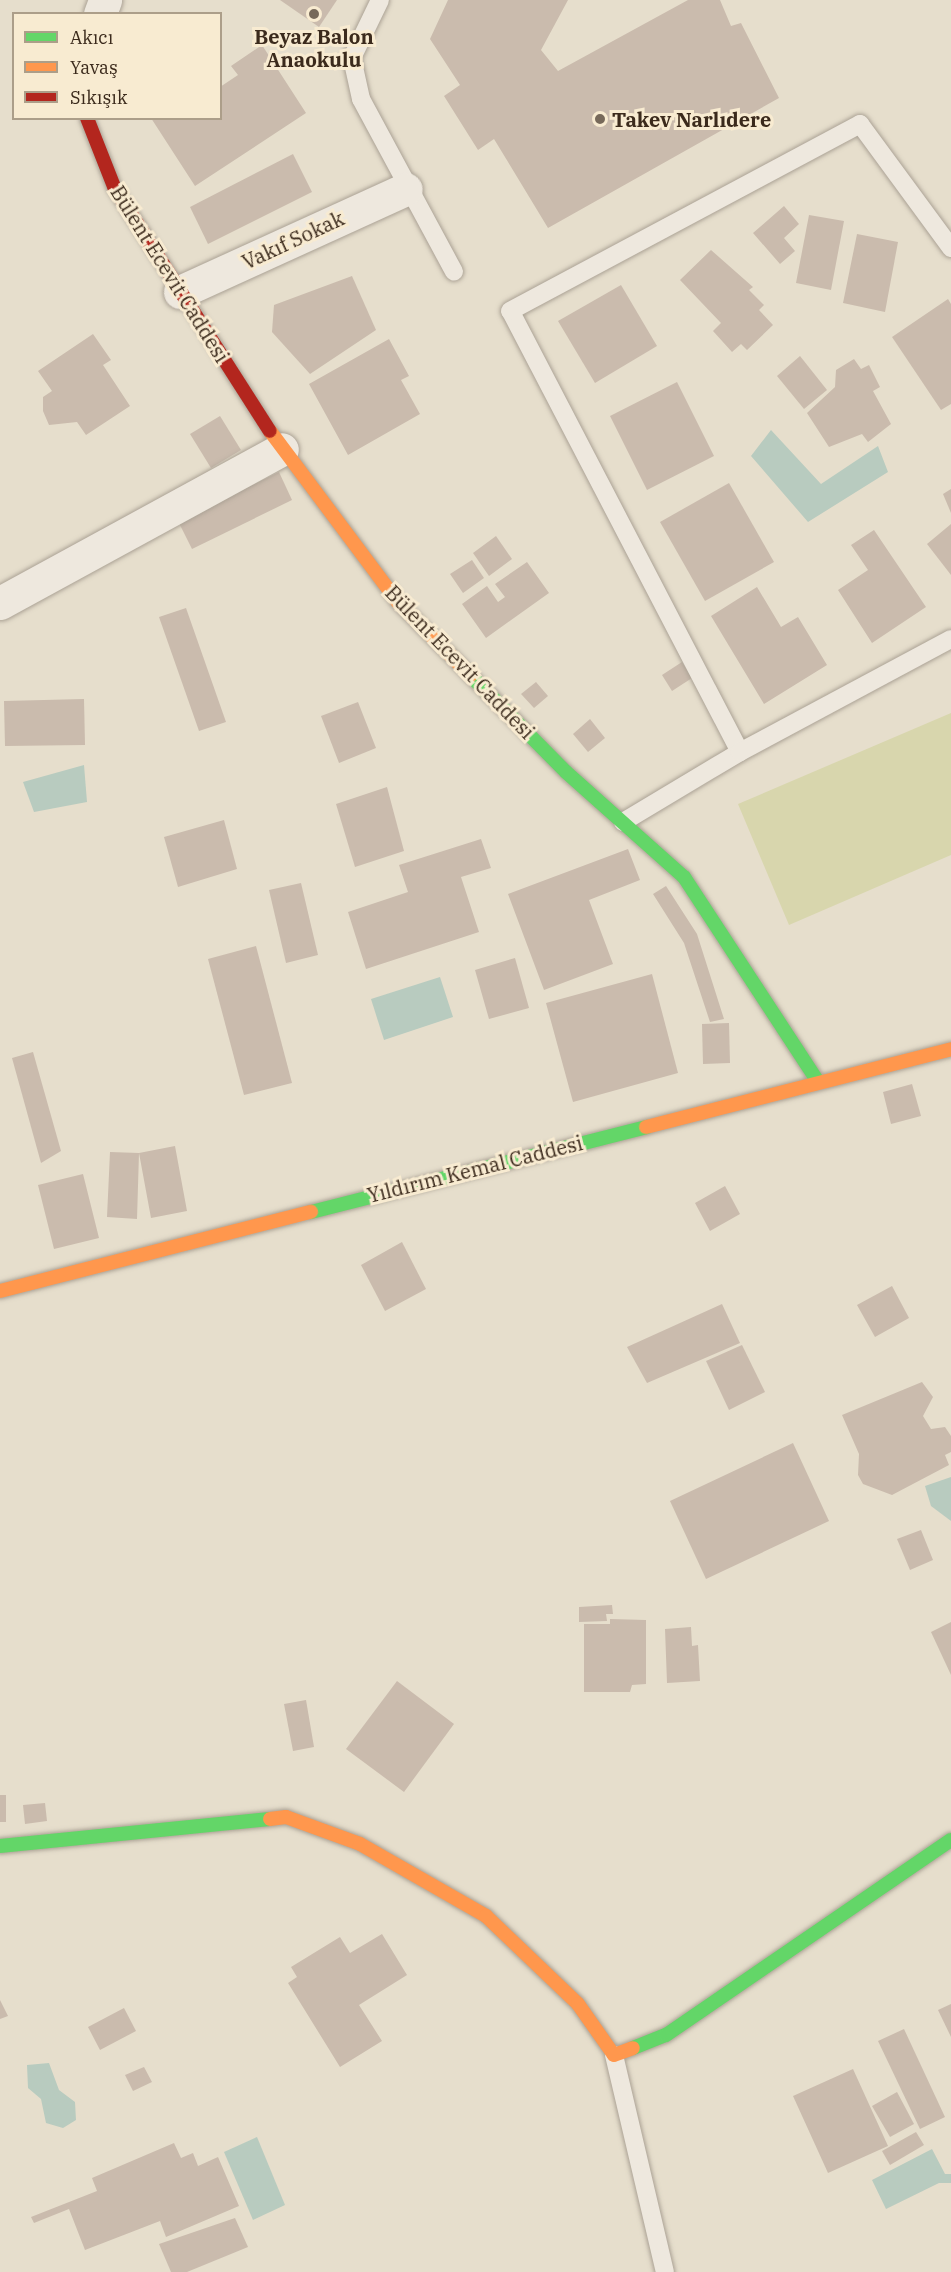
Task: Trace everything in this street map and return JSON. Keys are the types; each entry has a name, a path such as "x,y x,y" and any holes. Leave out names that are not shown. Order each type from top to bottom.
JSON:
{"street":[{"name":"Bülent Ecevit Caddesi","path":"88,120 115,189 180,292 282,449 398,602 566,772 684,877 818,1082"},
{"name":"Vakıf Sokak","path":"180,292 406,189"},
{"path":"0,603 282,449"},
{"name":"Yıldırım Kemal Caddesi","path":"0,1292 951,1049"},
{"path":"0,1846 16,1847 286,1817 360,1844 486,1916 579,2004 614,2055 666,2035 951,1840"}],"lane":[{"path":"380,0 352,58 361,99 406,189 454,272"},
{"path":"740,752 510,311 860,124 951,248"},
{"path":"623,822 740,752 951,639"},
{"path":"614,2055 665,2272"}],"shaded area":[{"path":"771,430 821,484 878,446 888,472 808,522 751,456"},
{"path":"951,713 951,855 789,925 738,804"},
{"path":"84,765 87,802 34,812 23,782"},
{"path":"440,977 453,1017 384,1040 371,999"},
{"path":"951,1477 951,1521 931,1506 925,1486"},
{"path":"49,2063 59,2090 75,2102 76,2120 63,2128 46,2123 41,2099 28,2088 27,2065"},
{"path":"257,2137 285,2205 253,2220 224,2152"},
{"path":"932,2149 945,2174 951,2174 951,2183 939,2183 886,2209 872,2180"}],"building":[{"name":"Beyaz Balon Anaokulu","path":"280,0 337,0 319,27"},
{"name":"Takev Narlıdere","path":"448,0 568,0 541,50 558,71 688,0 720,0 731,26 741,23 779,98 548,228 494,139 478,150 444,96 460,85 430,39"},
{"path":"262,45 306,113 195,186 152,120 222,120 222,86 238,75 231,66"},
{"path":"293,154 312,192 208,244 190,207"},
{"path":"784,206 799,224 784,238 795,251 780,264 753,233"},
{"path":"809,215 844,221 831,290 796,283"},
{"path":"857,234 898,242 885,312 843,303"},
{"path":"711,250 753,287 749,290 764,305 759,310 773,325 747,350 741,344 732,352 713,331 721,323 680,280"},
{"path":"352,276 376,330 310,374 272,332 274,305"},
{"path":"621,285 657,346 595,383 558,321"},
{"path":"948,299 951,304 951,404 941,410 892,337"},
{"path":"93,334 111,360 103,365 130,406 86,435 77,422 49,425 43,411 43,397 52,391 38,371"},
{"path":"389,339 409,376 401,380 420,414 348,455 309,384"},
{"path":"800,356 827,390 804,409 777,376"},
{"path":"854,359 861,369 869,365 880,387 873,391 891,424 868,442 862,434 829,447 807,413 835,387 836,370"},
{"path":"677,382 714,456 647,490 610,416"},
{"path":"220,416 241,450 211,468 190,434"},
{"path":"279,472 292,500 192,549 178,521"},
{"path":"729,483 774,562 705,601 660,522"},
{"path":"951,489 951,513 943,494"},
{"path":"951,524 951,575 927,544"},
{"path":"874,530 926,607 872,643 838,590 868,570 851,545"},
{"path":"496,536 512,559 489,576 473,553"},
{"path":"472,560 484,578 463,593 450,574"},
{"path":"527,562 549,593 486,638 462,604 487,586 498,602 505,597 495,584"},
{"path":"757,587 781,627 798,617 827,665 764,704 711,616"},
{"path":"186,608 226,722 199,731 159,617"},
{"path":"682,662 692,678 672,691 662,675"},
{"path":"536,682 548,696 534,708 521,694"},
{"path":"84,699 85,745 5,746 4,701"},
{"path":"358,702 376,748 339,763 321,716"},
{"path":"590,719 605,738 588,752 573,734"},
{"path":"387,787 404,851 355,867 336,804"},
{"path":"224,820 237,869 178,887 164,837"},
{"path":"481,839 491,868 461,877 479,932 366,969 348,912 408,892 399,865"},
{"path":"628,849 640,880 589,900 613,964 544,990 508,894"},
{"path":"301,883 318,955 286,963 269,890"},
{"path":"666,886 697,934 724,1019 710,1022 684,943 653,894"},
{"path":"256,946 292,1083 244,1095 208,959"},
{"path":"515,958 529,1008 489,1019 475,970"},
{"path":"652,974 678,1073 573,1102 546,1003"},
{"path":"729,1023 730,1063 703,1064 702,1024"},
{"path":"33,1052 61,1151 41,1163 12,1058"},
{"path":"912,1084 921,1116 891,1124 883,1092"},
{"path":"175,1146 187,1211 151,1218 139,1153"},
{"path":"110,1152 139,1153 137,1219 107,1217"},
{"path":"83,1174 99,1238 54,1249 38,1185"},
{"path":"725,1186 740,1214 710,1231 695,1203"},
{"path":"402,1242 426,1289 385,1311 361,1265"},
{"path":"892,1286 909,1318 875,1337 857,1305"},
{"path":"722,1304 740,1343 647,1383 627,1347"},
{"path":"742,1345 765,1392 729,1410 706,1361"},
{"path":"922,1382 933,1397 923,1416 931,1429 945,1427 951,1436 951,1452 945,1455 949,1465 892,1495 863,1484 858,1475 859,1454 842,1415"},
{"path":"793,1443 829,1521 706,1579 670,1501"},
{"path":"921,1530 933,1560 910,1570 897,1539"},
{"path":"612,1605 613,1614 606,1614 607,1621 579,1622 579,1607"},
{"path":"610,1619 646,1620 646,1684 632,1685 630,1692 584,1692 584,1624 610,1624"},
{"path":"951,1622 951,1675 931,1632"},
{"path":"691,1627 692,1646 698,1645 700,1681 667,1683 665,1629"},
{"path":"397,1681 454,1724 404,1792 346,1749"},
{"path":"306,1700 314,1747 293,1751 284,1704"},
{"path":"0,1795 6,1795 6,1822 0,1822"},
{"path":"45,1803 47,1821 25,1824 23,1805"},
{"path":"382,1934 407,1975 359,2005 382,2041 340,2067 288,1983 297,1977 291,1967 340,1937 350,1953"},
{"path":"0,2000 8,2016 0,2019"},
{"path":"951,2004 951,2037 938,2010"},
{"path":"124,2008 136,2031 100,2050 88,2027"},
{"path":"904,2029 945,2117 920,2129 878,2041"},
{"path":"144,2067 152,2082 133,2091 125,2075"},
{"path":"853,2069 888,2146 828,2173 793,2096"},
{"path":"897,2092 914,2124 890,2137 872,2106"},
{"path":"916,2132 924,2145 890,2165 882,2151"},
{"path":"174,2143 181,2158 193,2153 198,2166 218,2157 239,2206 166,2237 160,2221 85,2250 69,2209 34,2223 31,2217 97,2191 92,2178"},
{"path":"235,2218 248,2247 187,2272 171,2272 159,2244"}],"traffic: fast":[{"path":"470,675 566,772 684,877 818,1082"},
{"path":"311,1212 646,1127"},
{"path":"0,1846 270,1819"},
{"path":"633,2048 666,2035 951,1840"}],"traffic: slow":[{"path":"270,431 398,602 470,675"},
{"path":"646,1127 951,1049"},
{"path":"0,1291 311,1212"},
{"path":"270,1819 286,1817 360,1844 486,1916 578,2004 614,2055 633,2048"}],"traffic: jam":[{"path":"88,120 115,189 270,431"}],"place":[{"name":"Beyaz Balon Anaokulu","path":"314,14"},
{"name":"Takev Narlıdere","path":"600,119"}]}
